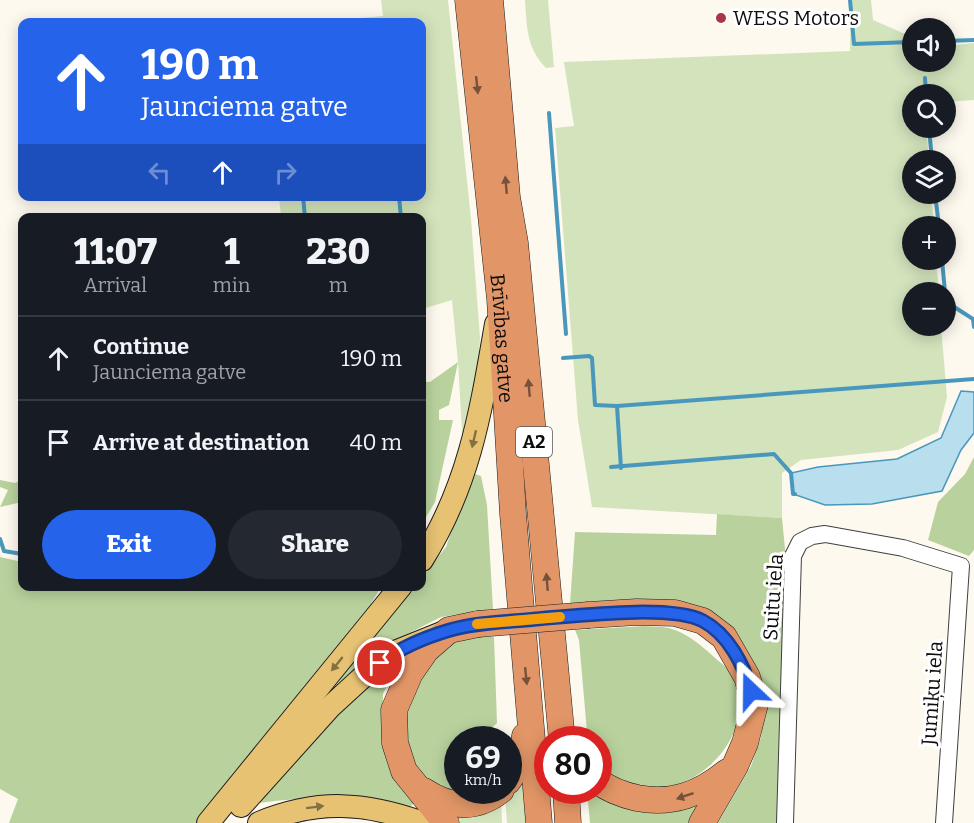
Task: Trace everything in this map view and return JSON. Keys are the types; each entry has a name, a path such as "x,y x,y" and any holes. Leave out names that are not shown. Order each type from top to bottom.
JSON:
{"highway":[{"name":"Brīvības gatve","path":"468,0 500,298 514,525 539,823"},
{"name":"Brīvības gatve","path":"490,0 507,197 515,243 561,726"},
{"path":"446,823 404,771 395,743 394,710 400,694 426,650 449,630 478,624 637,612 675,613 703,621 724,637 747,677 754,705 745,743 735,766 702,823"},
{"path":"553,641 560,660 566,726"},
{"path":"522,752 530,709"},
{"path":"612,789 624,796 652,801 681,799 711,785 735,766"},
{"path":"416,786 444,802"},
{"path":"455,804 465,806 472,804"},
{"path":"567,804 568,823"}],"main road":[{"path":"426,552 449,508 472,449 481,411 500,298"},
{"path":"208,823 397,591"},
{"path":"226,823 330,707 366,674 395,652 449,630"},
{"path":"259,823 311,807 338,805 366,806 393,812 423,823"}],"street":[{"name":"Suitu iela","path":"785,823 793,556 800,542 812,536 825,534 903,548 961,566"},
{"name":"Jumiķu iela","path":"944,823 961,566"}],"green space":[{"path":"381,0 448,0 471,219 480,338 477,378 463,448 452,300 426,308 426,213 281,213 279,201 426,201 426,18 360,18 383,16"},
{"path":"525,0 548,0 554,67 546,68 531,44 527,28"},
{"path":"851,0 871,0 873,20 902,33 902,72 956,72 956,45 974,43 974,100 956,101 956,84 902,84 902,138 927,138 928,150 902,150 902,204 932,204 933,216 902,216 902,270 937,270 938,282 902,282 902,336 942,336 947,397 938,432 898,450 801,460 782,473 782,518 592,507 578,420 555,128 574,126 564,62 850,51"},
{"path":"458,362 449,405 439,410 439,420 453,420 435,502 426,517 426,382 430,382"},
{"path":"974,457 974,550 969,556 928,540 938,502 965,474"},
{"path":"472,473 481,476 487,505 493,609 441,617 380,648 322,696 411,591 426,591 426,572 446,547"},
{"path":"0,480 18,482 18,503 0,507 8,490 0,487"},
{"path":"717,514 782,518 786,559 780,823 718,823 751,766 761,737 764,712 758,670 743,649 617,603 570,604 575,532 716,535"},
{"path":"0,557 18,561 18,591 379,591 370,605 235,771 196,823 9,823 18,799 0,789"},
{"path":"645,626 669,628 694,641 728,669 738,691 739,714 732,737 718,757 699,774 677,784 653,788 628,783 612,774 612,726 586,726 579,640 575,630"},
{"path":"459,635 494,637 497,723 494,726 444,726 444,789 420,778 405,752 402,713 409,684"},
{"path":"380,675 389,681 383,694 382,741 417,800 410,807 354,798 297,799 258,803 299,746"},
{"path":"522,784 526,823 507,823 506,804 522,804"},
{"path":"612,793 696,801 702,806 691,823 590,823 588,804 612,804"},
{"path":"464,804 501,804 502,823 454,823 441,807"}],"water":[{"path":"961,391 974,392 974,433 961,450 942,491 872,504 825,505 793,494 791,473 818,467 897,459 941,438"}],"waterway":[{"path":"850,0 854,44 902,42"},
{"path":"956,41 974,40"},
{"path":"925,78 925,84"},
{"path":"549,113 566,334"},
{"path":"930,138 931,150"},
{"path":"303,201 305,213"},
{"path":"399,201 401,213"},
{"path":"936,204 938,216"},
{"path":"943,270 944,282"},
{"path":"956,308 973,319 974,327"},
{"path":"563,358 589,356 592,358 595,405 617,406 974,379"},
{"path":"617,406 621,468"},
{"path":"611,467 774,454 791,473 793,494 795,494"},
{"path":"0,539 4,551 18,553"}],"slow traffic":[{"path":"477,624 560,617"}],"place":[{"name":"WESS Motors","path":"721,18"}],"route":[{"path":"380,663 395,652 449,630 478,624 637,612 675,613 703,621 724,637 747,677 751,691"}]}
